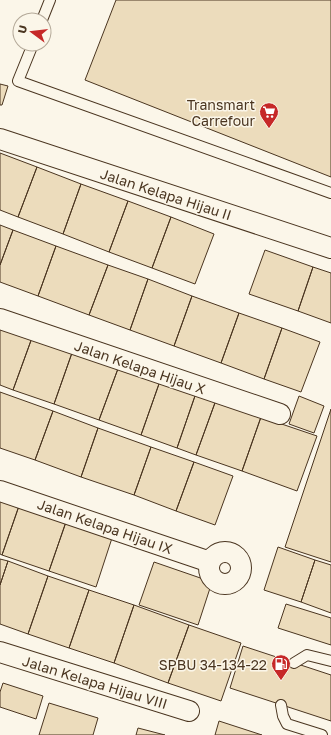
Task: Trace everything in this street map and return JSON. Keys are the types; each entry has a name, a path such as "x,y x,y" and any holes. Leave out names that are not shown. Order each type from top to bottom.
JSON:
{"street":[{"name":"Jalan Kelapa Hijau II","path":"0,139 331,248"},
{"name":"Jalan Kelapa Hijau X","path":"0,320 280,414"},
{"name":"Jalan Kelapa Hijau IX","path":"0,491 210,562"},
{"name":"Jalan Kelapa Hijau VIII","path":"0,652 189,711"}],"lane":[{"path":"45,12 50,0"},
{"path":"30,52 18,81 331,193"},
{"path":"294,663 307,655 331,661"},
{"path":"281,705 283,716 287,724 322,735"}],"building":[{"name":"Transmart Carrefour","path":"116,0 331,0 331,177 85,80"},
{"path":"0,84 8,86 2,105 0,105"},
{"path":"0,153 37,167 18,217 0,210"},
{"path":"37,167 81,184 63,234 18,217"},
{"path":"81,184 128,201 109,252 63,234"},
{"path":"128,201 171,217 152,268 109,252"},
{"path":"171,217 214,234 195,284 152,268"},
{"path":"0,225 13,230 0,265"},
{"path":"13,230 56,246 38,296 0,282 0,265"},
{"path":"56,246 108,265 89,315 38,296"},
{"path":"265,250 313,267 298,311 249,294"},
{"path":"108,265 148,279 130,330 89,315"},
{"path":"313,267 331,273 331,323 298,311"},
{"path":"148,279 192,296 174,346 130,330"},
{"path":"192,296 239,313 221,363 174,346"},
{"path":"239,313 282,328 264,379 221,363"},
{"path":"0,323 33,335 13,390 0,385"},
{"path":"282,328 320,342 301,392 264,379"},
{"path":"33,335 73,350 54,404 13,390"},
{"path":"73,350 119,366 99,420 54,404"},
{"path":"119,366 160,381 141,435 99,420"},
{"path":"160,381 196,393 177,448 141,435"},
{"path":"0,392 53,411 35,460 0,448"},
{"path":"196,393 216,400 196,455 177,448"},
{"path":"299,396 324,406 314,433 289,424"},
{"path":"216,400 261,417 242,471 196,455"},
{"path":"331,409 331,562 285,547"},
{"path":"53,411 98,428 81,477 35,460"},
{"path":"261,417 317,436 297,491 242,471"},
{"path":"98,428 151,447 134,495 81,477"},
{"path":"151,447 194,462 176,511 134,495"},
{"path":"194,462 233,476 215,525 176,511"},
{"path":"0,496 20,503 2,555 0,554"},
{"path":"20,503 67,519 49,571 2,555"},
{"path":"67,519 113,535 96,587 49,571"},
{"path":"278,547 315,560 301,602 264,590"},
{"path":"0,559 8,561 0,585"},
{"path":"315,560 331,565 331,613 301,602"},
{"path":"8,561 48,576 28,634 0,624 0,585"},
{"path":"154,562 212,582 198,625 139,605"},
{"path":"48,576 89,590 69,648 28,634"},
{"path":"89,590 134,605 114,663 69,648"},
{"path":"286,604 331,618 331,645 278,628"},
{"path":"134,605 189,625 168,683 114,663"},
{"path":"189,625 241,643 221,701 168,683"},
{"name":"SPBU 34-134-22","path":"243,646 331,675 331,721 230,688"},
{"path":"3,683 43,696 36,719 0,707 0,692"},
{"path":"49,703 98,718 93,735 39,735"},
{"path":"219,721 262,735 215,735"},
{"path":"138,728 165,735 136,735"}],"place":[{"name":"Transmart Carrefour","path":"269,129"},
{"name":"SPBU 34-134-22","path":"281,681"}]}
